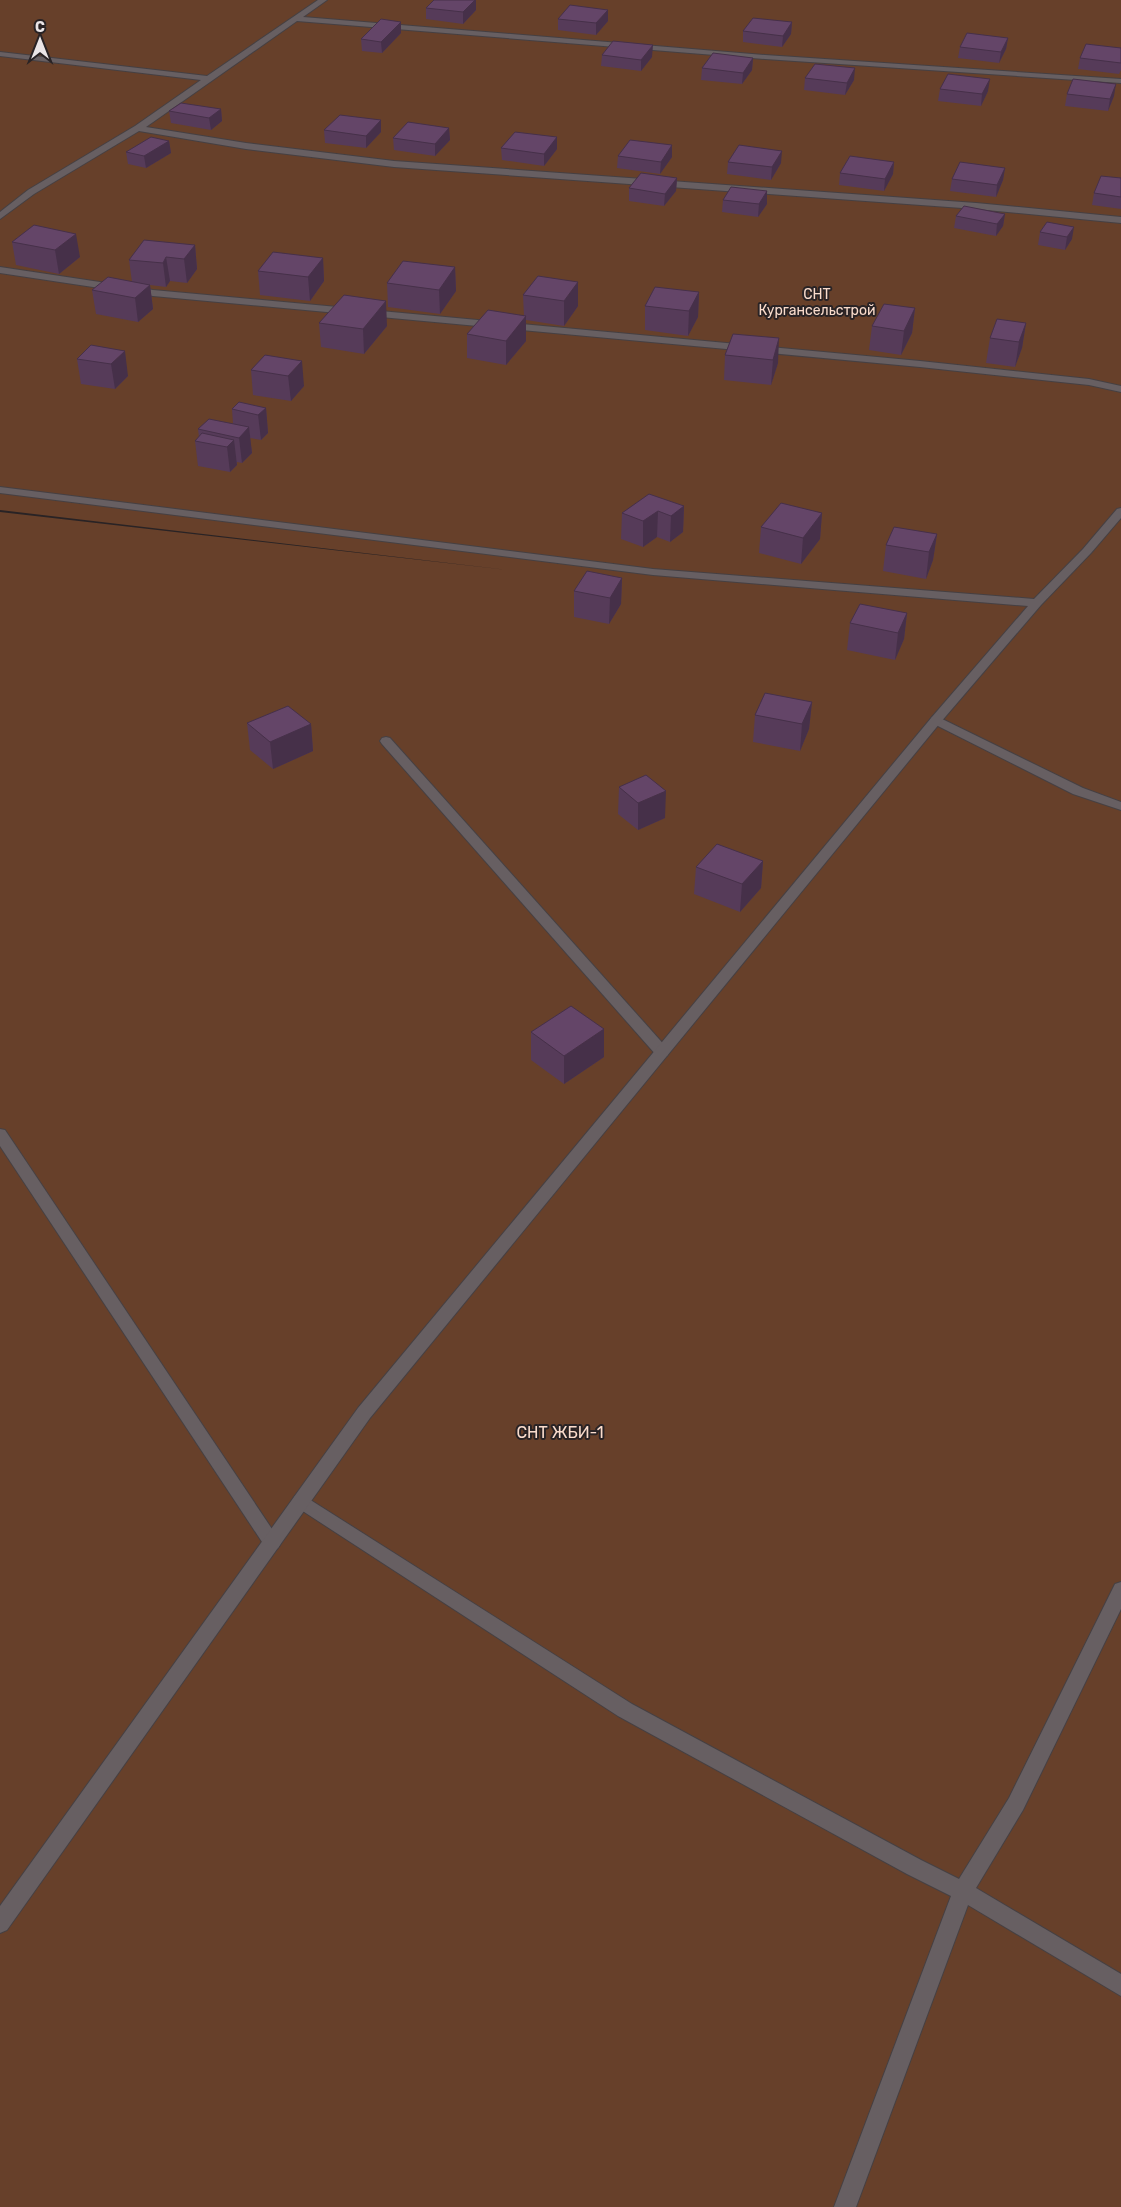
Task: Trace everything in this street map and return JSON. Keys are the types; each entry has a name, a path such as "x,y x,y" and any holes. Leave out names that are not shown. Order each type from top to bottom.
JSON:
{"street":[{"path":"0,216 31,192 138,128 323,0"},
{"path":"298,19 755,56 1121,81"},
{"path":"0,54 210,79"},
{"path":"138,128 246,146 394,164 976,206 1121,220"},
{"path":"0,270 153,293 920,364 1089,382 1121,389"},
{"path":"0,490 653,572 1037,602"},
{"path":"0,1923 364,1412 936,720 1037,602 1087,551 1121,511"},
{"path":"936,720 1078,791 1121,806"},
{"path":"386,741 662,1052"},
{"path":"0,1134 272,1542"},
{"path":"301,1501 625,1710 963,1891 1121,1986"},
{"path":"845,2207 963,1891 1016,1804 1121,1590"}],"green space":[{"name":"СНТ ЖБИ-1","path":"0,0 1121,0 1121,2207 0,2207 0,512 516,571 0,510"}],"building":[{"path":"434,0 475,0 463,12 426,8"},
{"path":"570,5 608,10 596,23 558,19"},
{"path":"753,18 792,22 783,36 743,31"},
{"path":"381,19 401,22 381,42 361,39"},
{"path":"967,33 1008,38 1001,52 960,47"},
{"path":"613,41 653,45 641,60 602,55"},
{"path":"1086,44 1121,48 1121,63 1080,58"},
{"path":"713,53 753,58 743,73 702,68"},
{"path":"815,64 855,68 847,83 805,78"},
{"path":"948,74 990,79 982,94 940,89"},
{"path":"1073,79 1116,84 1110,99 1067,94"},
{"path":"181,103 221,109 209,118 169,111"},
{"path":"340,115 381,120 366,136 324,130"},
{"path":"408,122 449,128 435,144 393,138"},
{"path":"515,132 557,137 544,154 501,148"},
{"path":"151,137 169,141 144,156 126,152"},
{"path":"630,140 672,145 661,162 618,156"},
{"path":"739,145 782,151 772,167 728,162"},
{"path":"850,156 894,162 885,179 840,173"},
{"path":"960,162 1005,168 997,185 952,179"},
{"path":"641,173 677,178 665,194 629,188"},
{"path":"1101,176 1121,178 1121,197 1094,193"},
{"path":"731,187 767,191 759,204 723,200"},
{"path":"964,206 1005,214 997,224 956,216"},
{"path":"1047,222 1074,227 1067,237 1040,232"},
{"path":"34,225 76,234 55,250 12,242"},
{"path":"144,240 195,245 184,259 166,257 163,263 129,260"},
{"path":"273,252 323,258 308,277 258,271"},
{"path":"403,261 455,267 439,290 387,283"},
{"path":"538,276 578,282 564,301 523,295"},
{"path":"108,277 150,285 135,298 92,290"},
{"path":"655,287 699,292 689,311 645,306"},
{"path":"344,295 386,301 363,329 319,323"},
{"path":"884,304 915,308 904,331 872,326"},
{"path":"488,310 526,316 506,341 467,334"},
{"path":"997,319 1026,323 1019,342 990,338"},
{"path":"733,334 779,338 773,360 725,355"},
{"path":"91,345 125,351 111,364 77,359"},
{"path":"265,355 302,361 288,376 251,370"},
{"path":"239,402 266,408 258,415 232,409"},
{"path":"209,419 249,427 239,438 198,429"},
{"path":"202,433 234,440 227,447 195,441"},
{"path":"649,494 684,506 671,516 658,511 643,521 622,513"},
{"path":"781,503 822,513 803,538 761,527"},
{"path":"894,527 937,534 929,552 886,545"},
{"path":"587,571 622,578 610,598 574,591"},
{"path":"860,604 907,613 898,633 850,623"},
{"path":"765,693 812,702 802,724 755,715"},
{"path":"288,706 311,724 270,742 247,723"},
{"path":"646,775 666,791 638,803 619,787"},
{"path":"717,844 763,861 742,884 696,867"},
{"path":"571,1006 604,1029 564,1056 531,1032"}],"park label":[{"name":"СНТ Кургансельстрой","path":"817,302"}]}
